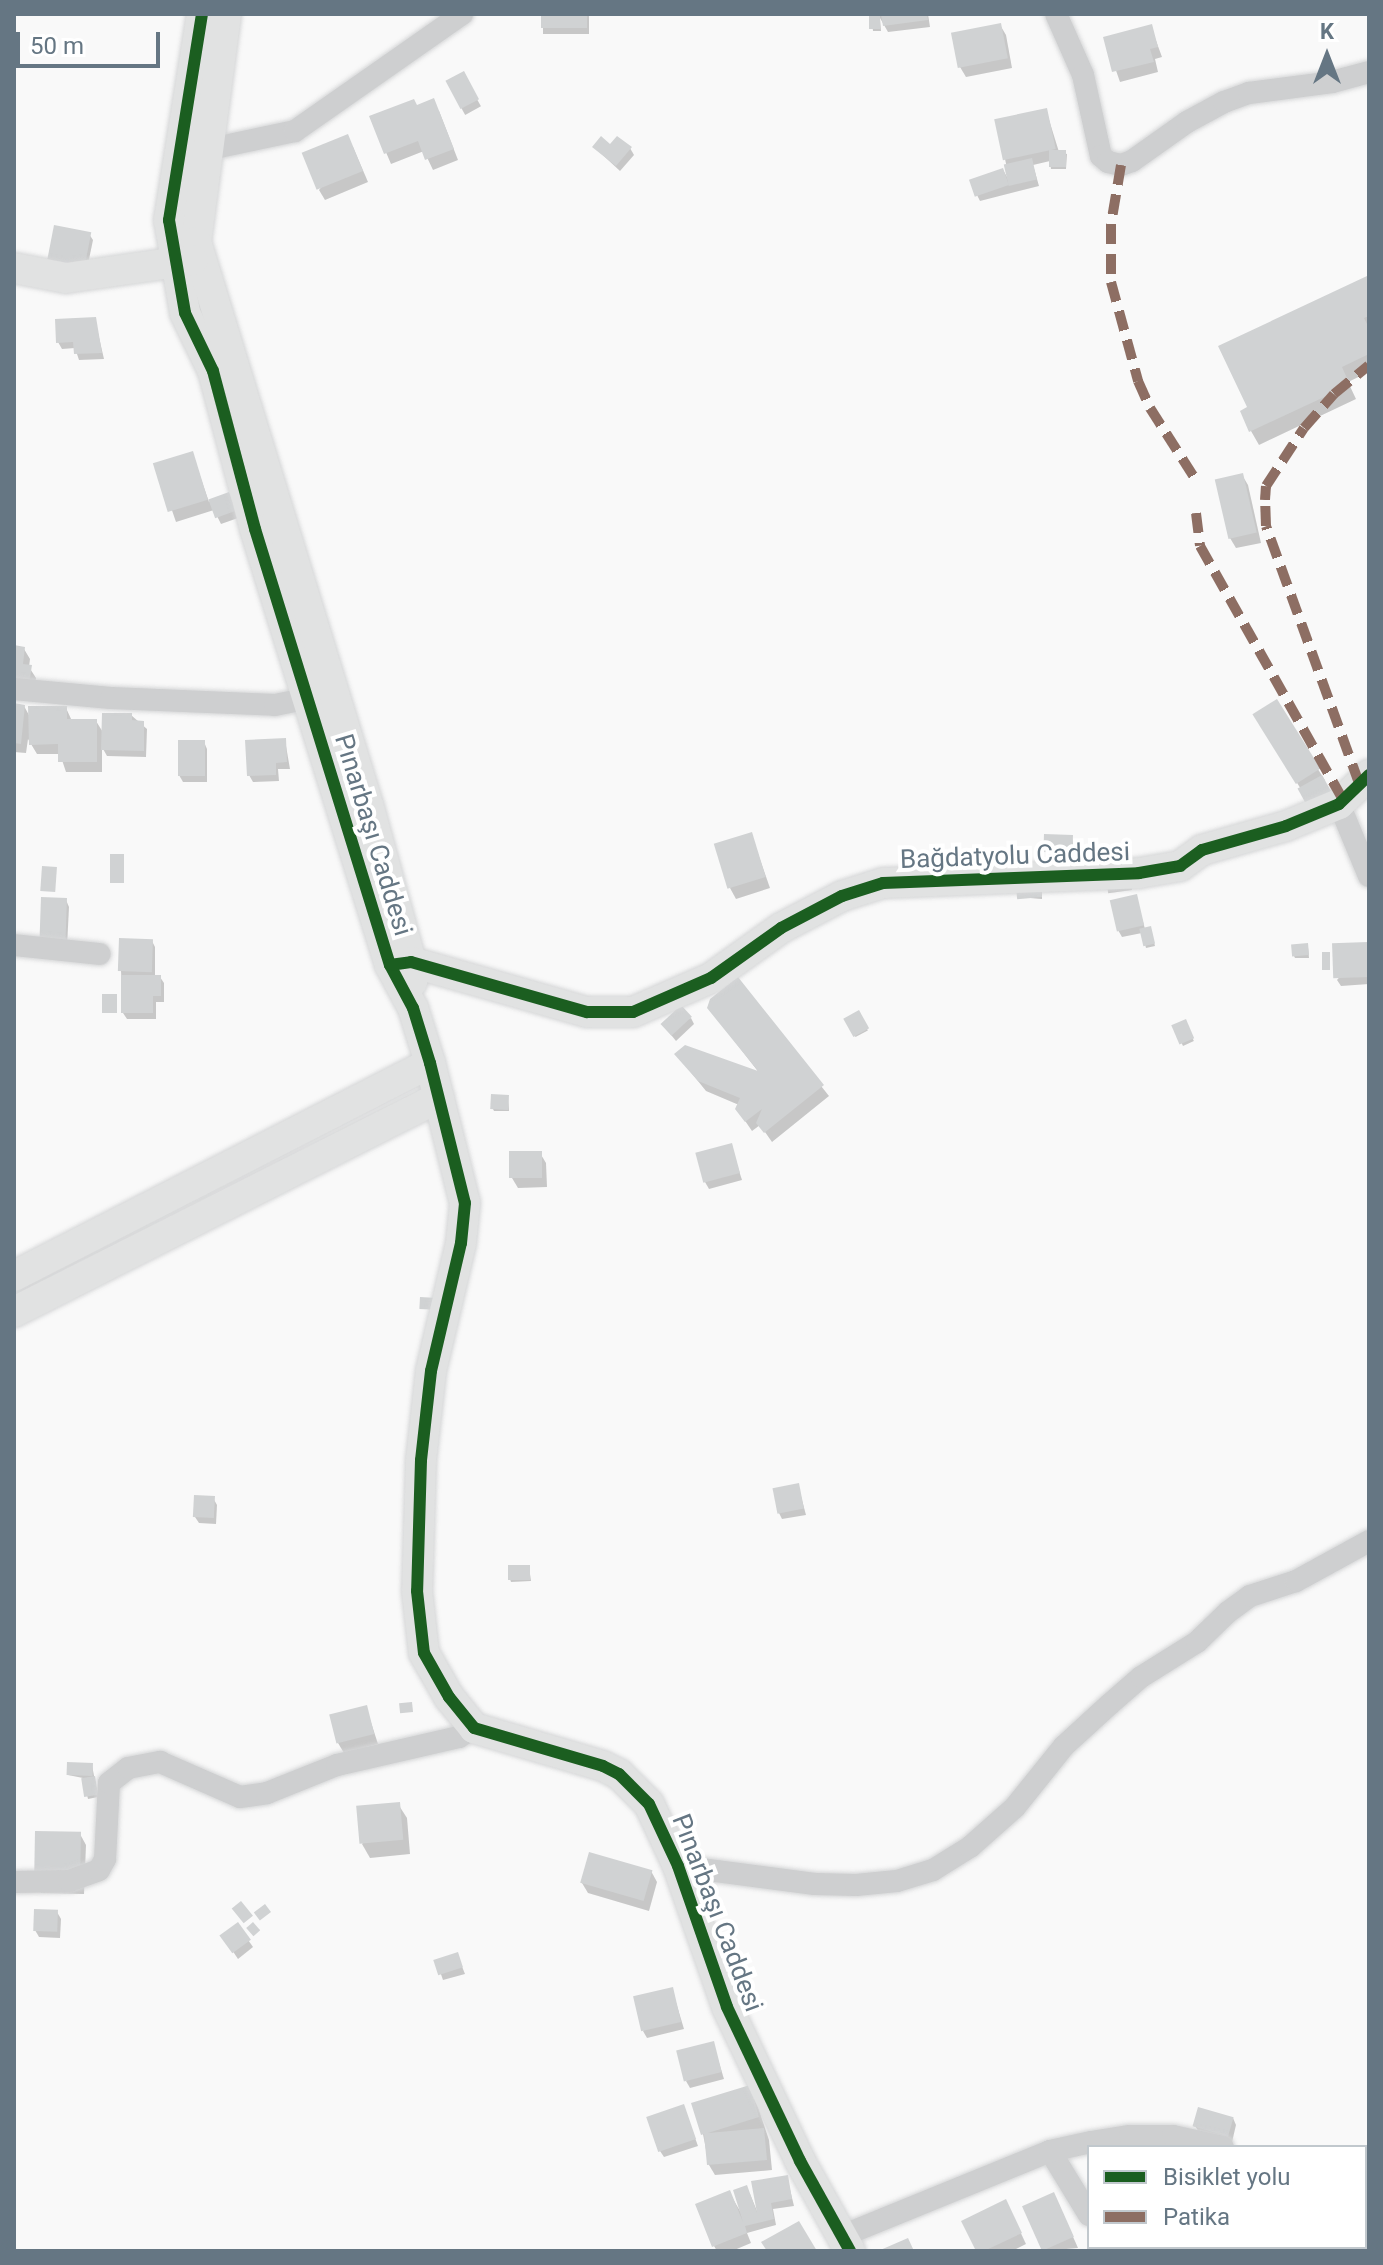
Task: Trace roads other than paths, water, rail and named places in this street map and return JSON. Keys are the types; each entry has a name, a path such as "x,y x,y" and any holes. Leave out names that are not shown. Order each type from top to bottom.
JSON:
{"street":[{"path":"14,268 66,278 188,261 169,220 202,14"},
{"name":"Pınarbaşı Caddesi","path":"226,14 196,242 188,261 185,313 213,371 255,529 321,695 430,1063 459,1173 465,1221 431,1371 421,1460 417,1591 424,1653 449,1697 474,1728 619,1774 649,1804 678,1866 727,2007 800,2161 846,2243"},
{"path":"179,154 295,131 462,14"},
{"path":"1056,14 1083,75 1101,156 1108,162 1121,165 1132,161 1196,117 1249,93 1341,80 1369,72"},
{"path":"14,689 111,698 275,705 321,695"},
{"name":"Bağdatyolu Caddesi","path":"400,964 587,1012 633,1012 711,978 815,907 870,887 883,883 1152,871 1180,866 1202,850 1286,826 1339,804 1369,775"},
{"path":"1339,804 1369,876"},
{"path":"14,945 100,954"},
{"path":"14,1276 430,1063"},
{"path":"14,1312 439,1097"},
{"path":"678,1866 815,1884 897,1881 933,1870 970,1847 1015,1807 1064,1746 1141,1677 1197,1642 1250,1596 1296,1581 1369,1541"},
{"path":"14,1882 69,1881 99,1870 105,1859 109,1783 128,1768 160,1762 240,1797 278,1790 337,1765 459,1737 474,1728"},
{"path":"846,2243 1050,2151 1130,2136 1173,2136 1214,2145"},
{"path":"1050,2151 1087,2212"}]}
